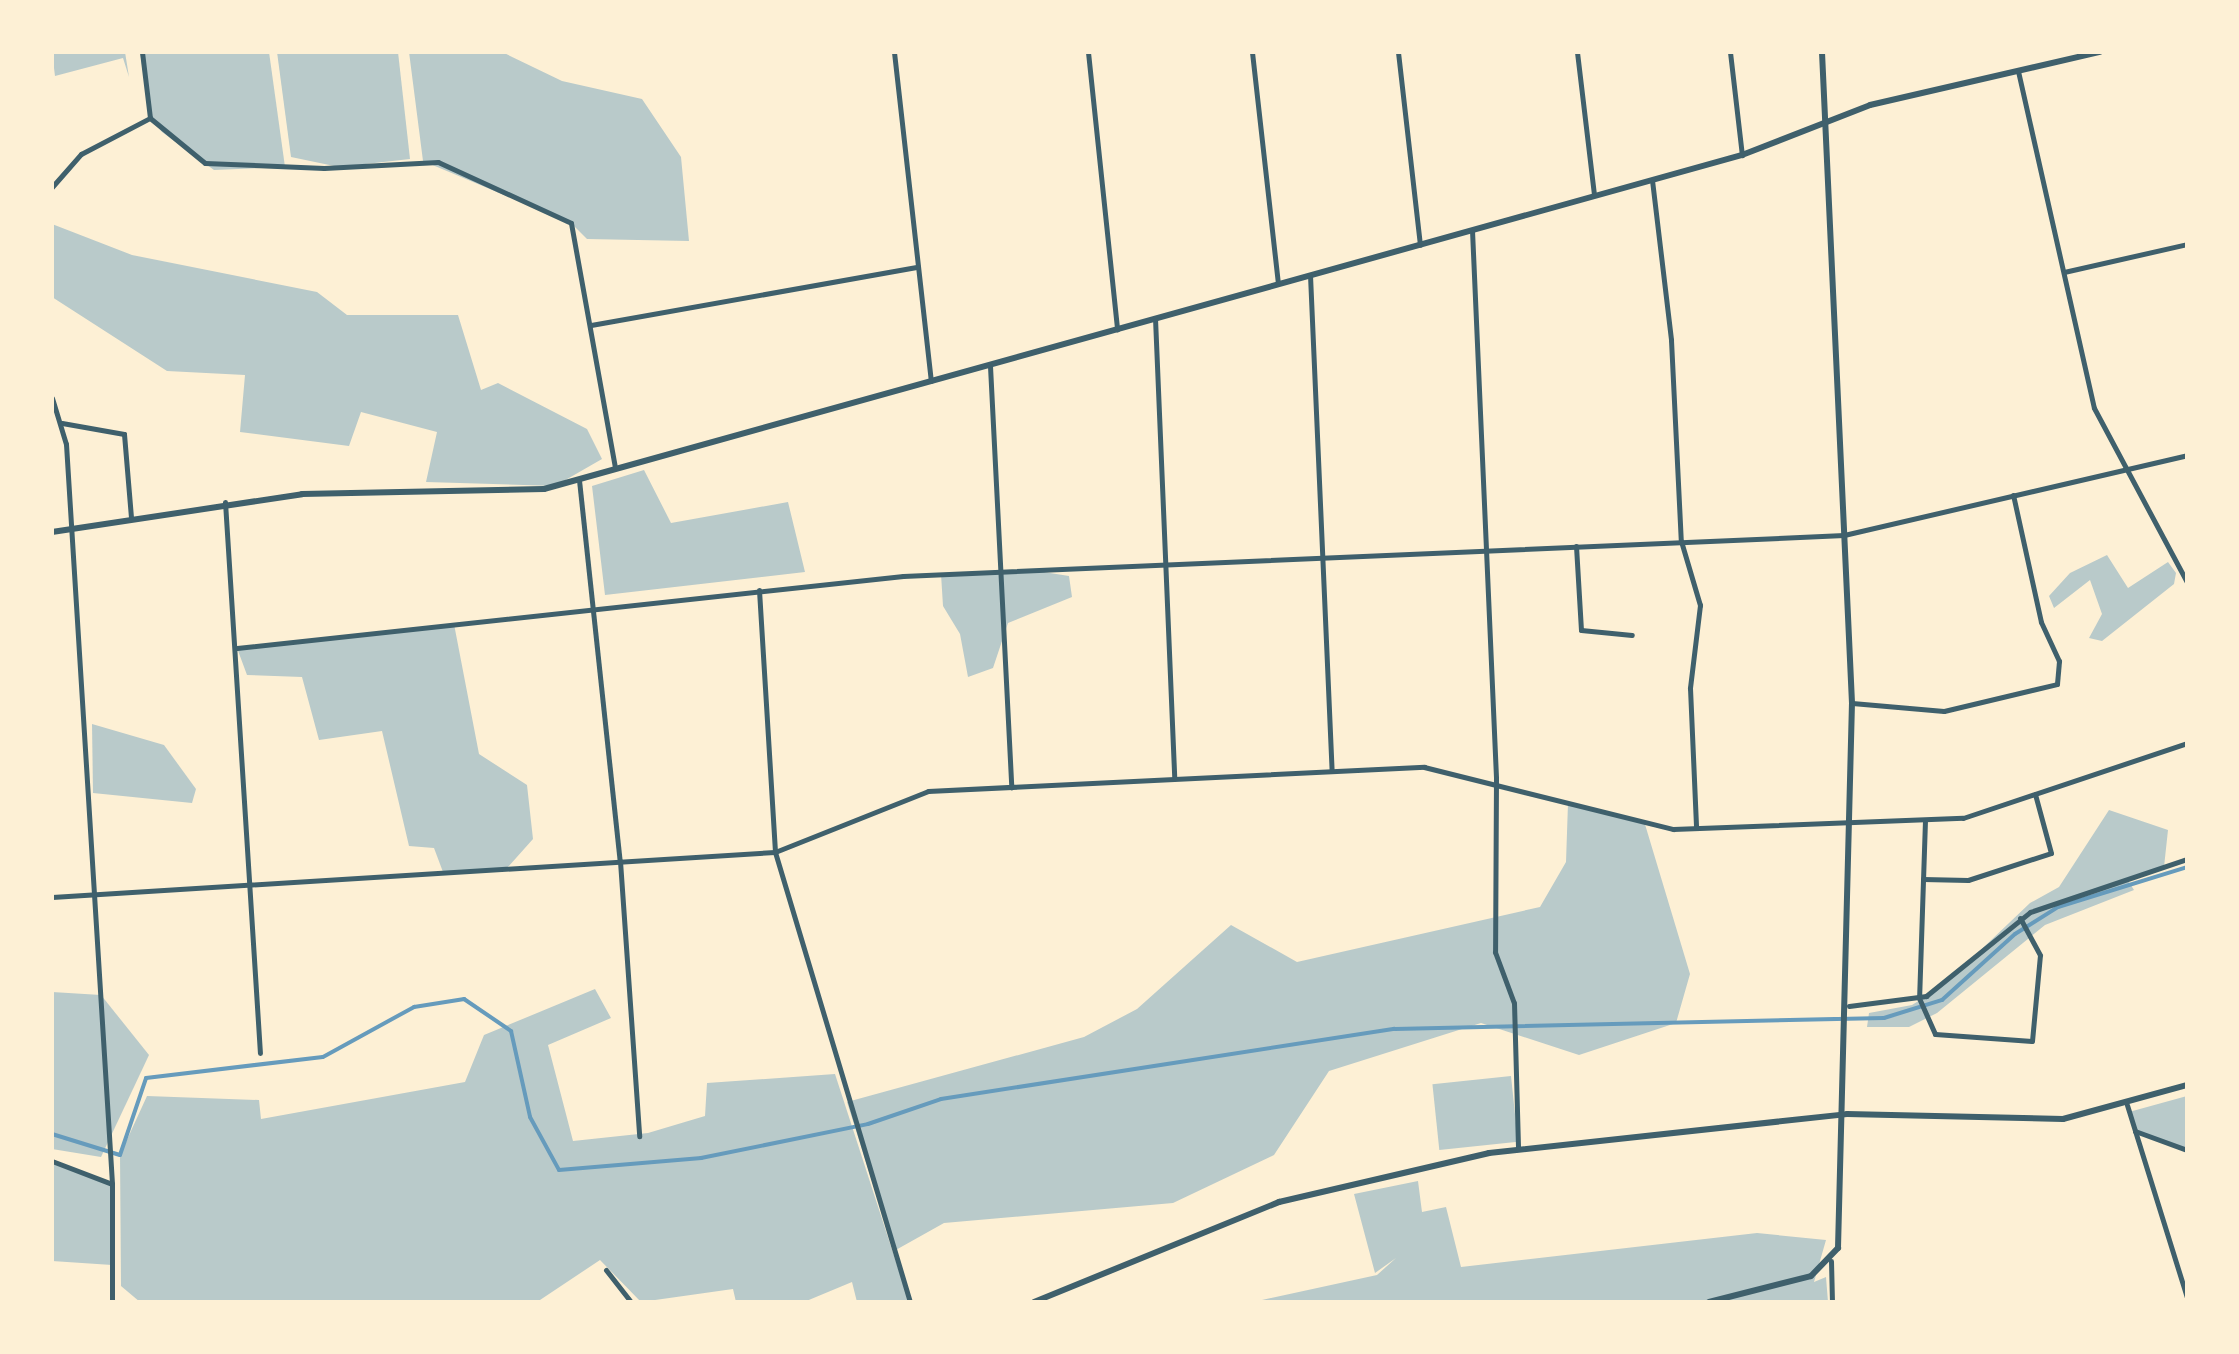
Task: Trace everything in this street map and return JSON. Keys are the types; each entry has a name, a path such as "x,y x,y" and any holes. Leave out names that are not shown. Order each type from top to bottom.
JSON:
{"street":[{"path":"142,52 150,118 205,163 324,168 438,162 523,207 562,217 575,231 615,468"},
{"path":"894,52 931,381"},
{"path":"1088,52 1117,329"},
{"path":"1252,52 1278,284"},
{"path":"1398,52 1420,245"},
{"path":"1577,52 1594,195"},
{"path":"1730,52 1742,155"},
{"path":"1822,52 1852,703 1853,822 1847,1114 1831,1261 1832,1302"},
{"path":"52,532 225,502 544,489 1742,155 1824,127 1870,105 2100,52"},
{"path":"2018,71 2094,408 2187,582"},
{"path":"52,187 81,154 150,118"},
{"path":"1652,180 1671,340 1681,541 1700,605 1690,688 1696,828"},
{"path":"1472,230 1496,785 1495,952 1514,1003 1518,1148"},
{"path":"2064,272 2187,244"},
{"path":"591,325 918,267"},
{"path":"1310,275 1332,771"},
{"path":"1155,318 1174,779"},
{"path":"990,366 1011,787"},
{"path":"52,398 62,421 70,527 112,1184 112,1302"},
{"path":"52,417 124,434 131,517"},
{"path":"237,648 759,590 1001,572 1844,535 2187,455"},
{"path":"579,480 620,861 639,1136"},
{"path":"1852,703 1944,711 2057,684 2059,661 2041,622 2013,495"},
{"path":"225,502 237,648 260,1053"},
{"path":"1576,546 1581,630 1632,635"},
{"path":"759,590 775,852 910,1302"},
{"path":"52,897 775,852 928,791 1424,767 1673,829 1963,818 2187,743"},
{"path":"1923,879 1968,880 2051,853 2035,794"},
{"path":"1925,820 1919,998 1935,1034 2032,1041 2040,955 2020,918"},
{"path":"1849,1006 1919,998 1950,982 2020,918 2187,859"},
{"path":"1034,1302 1279,1202 1518,1148 1847,1114 2063,1119 2127,1105 2187,1085"},
{"path":"2127,1105 2187,1298"},
{"path":"2134,1130 2187,1150"},
{"path":"52,1161 112,1184"},
{"path":"1709,1302 1811,1276 1831,1261"},
{"path":"606,1270 631,1302"}],"shaded area":[{"path":"52,52 125,52 129,77 123,58 55,76"},
{"path":"140,52 269,52 285,167 214,170 162,132 150,118"},
{"path":"277,52 398,52 410,159 339,167 291,157"},
{"path":"409,52 502,52 562,81 642,99 681,157 689,241 587,239 571,223 423,161"},
{"path":"52,224 132,255 317,292 347,315 458,315 481,390 498,383 587,429 602,459 555,486 426,482 437,432 361,412 349,446 240,432 245,375 167,371 52,297"},
{"path":"644,470 671,523 788,502 805,572 605,595 592,486"},
{"path":"2107,555 2128,588 2168,562 2176,573 2174,584 2102,641 2089,638 2102,614 2090,580 2054,608 2049,596 2070,573"},
{"path":"1031,570 1069,576 1072,597 1008,623 993,668 968,677 960,634 943,606 941,574"},
{"path":"454,624 479,754 527,785 533,839 507,868 443,872 434,848 409,846 382,731 319,740 302,677 247,675 237,648"},
{"path":"92,724 164,745 196,789 192,803 93,793"},
{"path":"1568,803 1644,821 1690,974 1676,1023 1579,1055 1481,1023 1329,1071 1274,1155 1173,1203 944,1223 894,1251 847,1102 1084,1037 1137,1009 1231,925 1297,962 1540,907 1566,862"},
{"path":"2109,810 2168,830 2164,867 2127,879 2134,890 2045,925 1937,1013 1909,1027 1867,1027 1869,1013 1912,1005 1944,985 2030,903 2059,887"},
{"path":"595,989 611,1018 548,1045 573,1141 648,1133 705,1116 707,1083 835,1074 909,1302 857,1302 852,1282 804,1302 736,1302 733,1289 641,1302 600,1260 537,1302 140,1302 121,1286 120,1155 147,1096 259,1100 261,1119 465,1082 484,1035"},
{"path":"52,992 101,995 149,1055 101,1157 52,1149"},
{"path":"1511,1076 1518,1142 1439,1150 1432,1084"},
{"path":"2187,1096 2187,1150 2134,1130 2129,1112"},
{"path":"52,1161 112,1184 112,1265 52,1261"},
{"path":"1418,1181 1422,1212 1446,1207 1461,1267 1757,1233 1826,1240 1814,1282 1826,1277 1828,1302 1253,1302 1377,1275 1396,1258 1375,1273 1354,1194"}],"waterway":[{"path":"52,1134 120,1155 146,1078 323,1057 414,1007 464,999 511,1031 530,1117 559,1170 701,1158 868,1124 941,1099 1395,1029 1884,1018 1942,1000 2015,934 2058,907 2187,867"}]}
